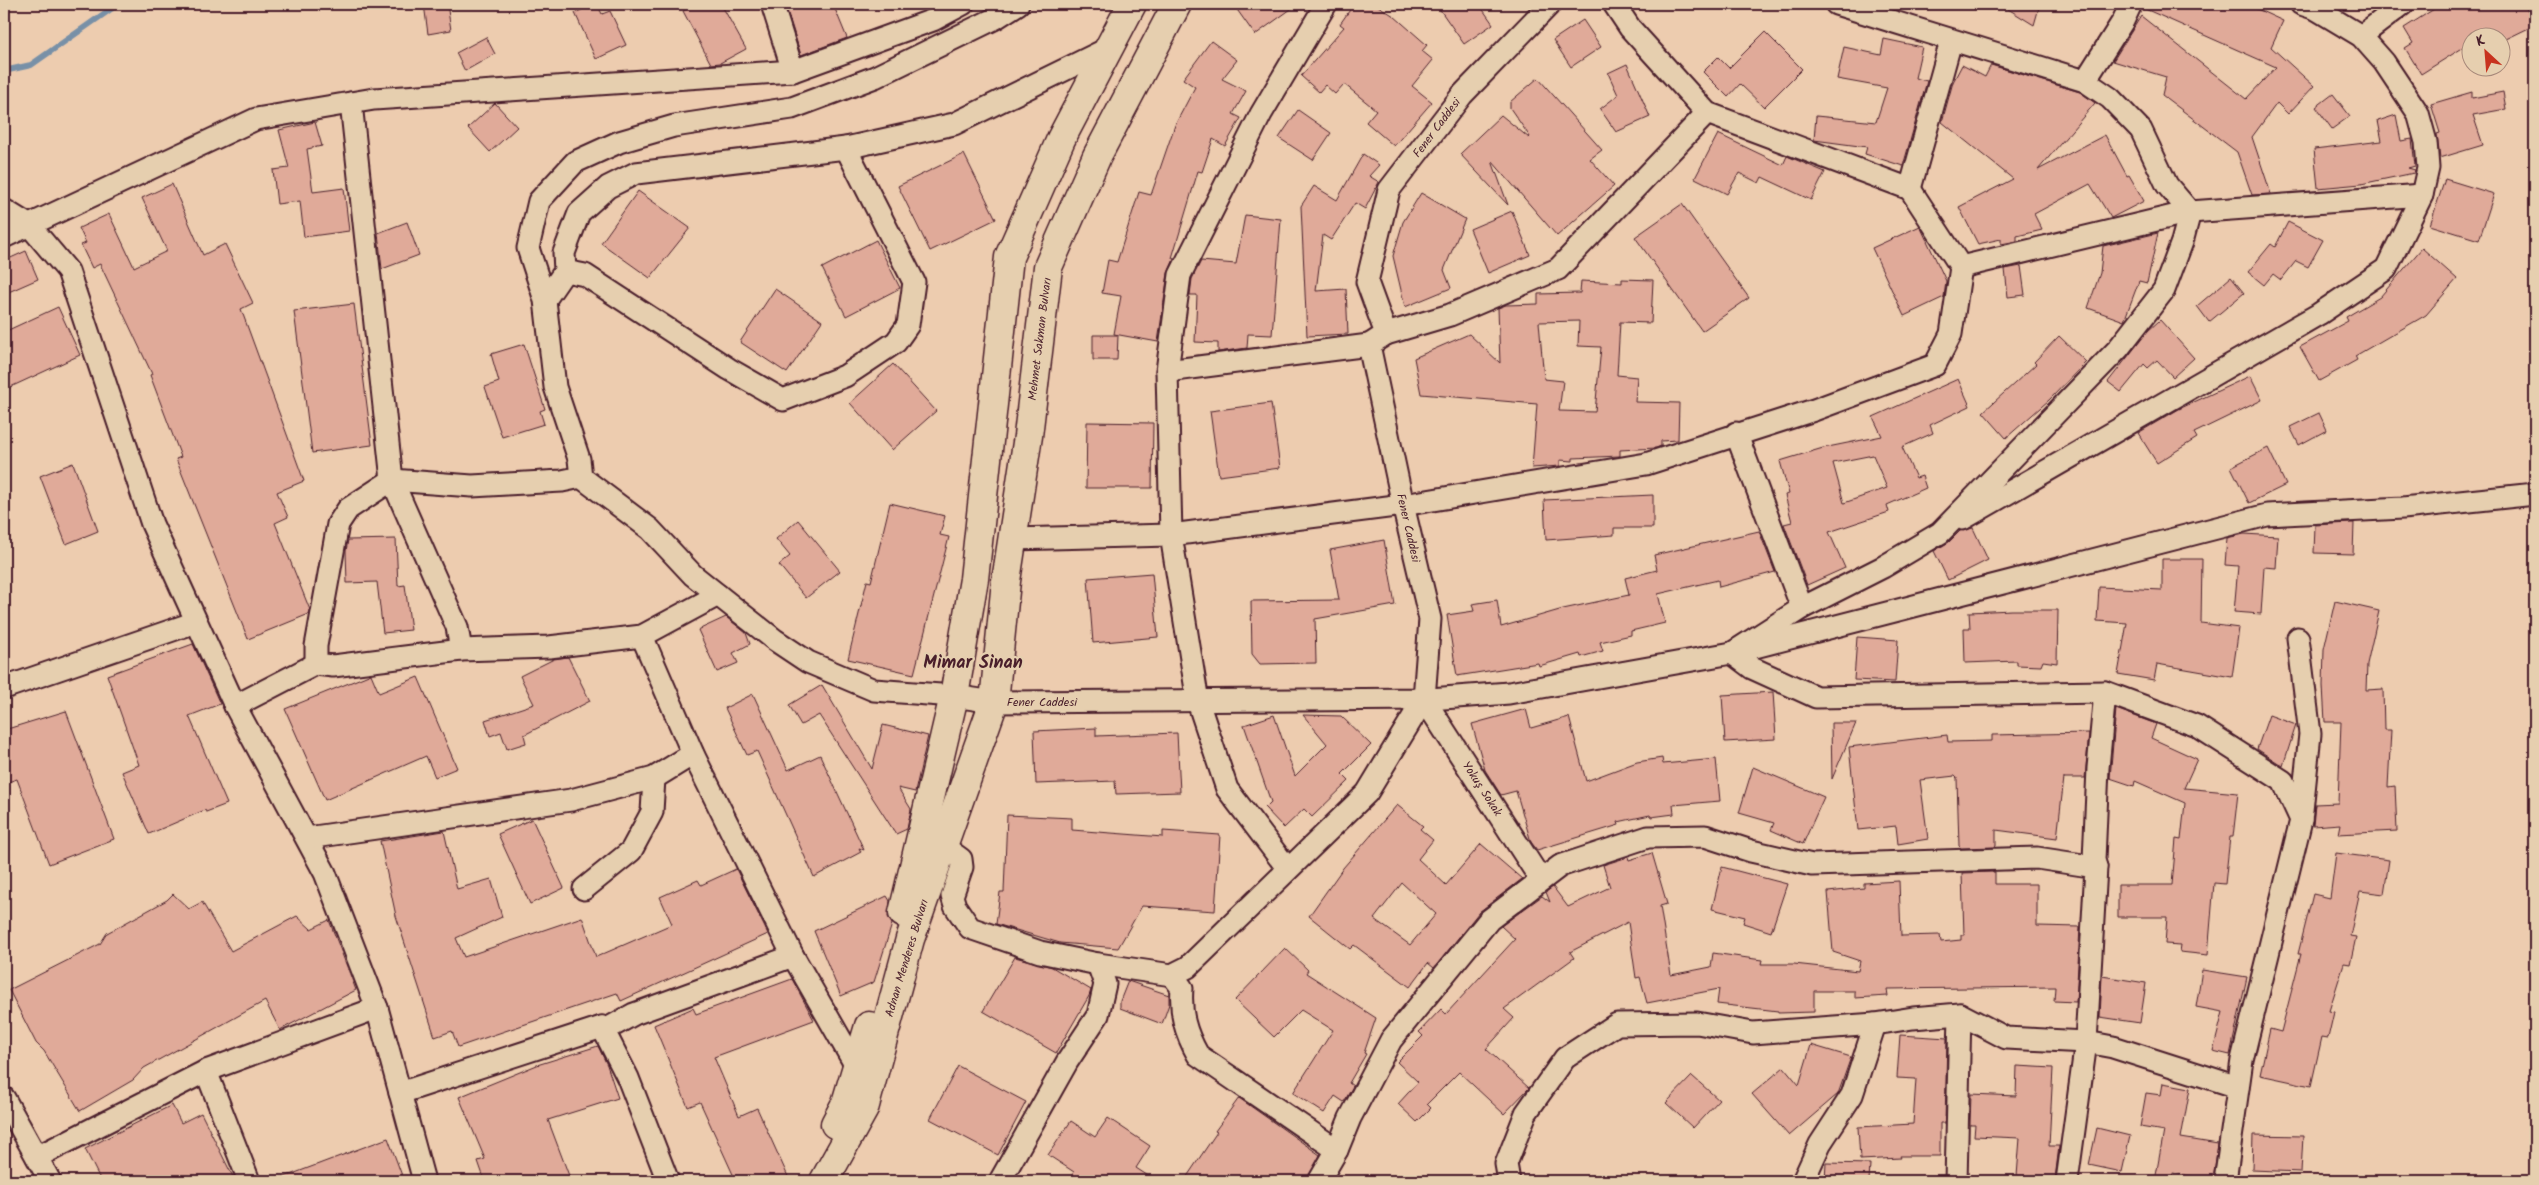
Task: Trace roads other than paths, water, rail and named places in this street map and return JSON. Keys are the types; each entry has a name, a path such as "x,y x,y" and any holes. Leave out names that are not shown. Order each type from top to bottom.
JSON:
{"main road":[{"path":"954,696 974,579 1008,257 1061,139 1132,4"},
{"name":"Mehmet Sakman Bulvarı","path":"994,702 1012,539 1028,436 1048,267 1097,156 1177,4"},
{"name":"Adnan Menderes Bulvarı","path":"806,1181 846,1103 897,938 954,696"},
{"name":"Adnan Menderes Bulvarı","path":"824,1181 864,1109 910,939 994,702"}],"street":[{"path":"772,4 793,71"},
{"path":"4,237 256,119 374,99 793,71 933,20 963,4"},
{"path":"316,664 316,646 338,524 348,509 392,480 472,486 562,481 581,477 579,459 554,387 544,300 528,248 540,201 575,162 619,142 674,126 792,108 875,77 996,18 1018,4"},
{"path":"1288,869 1227,789 1198,702 1170,535 1167,371 1180,275 1261,114 1326,4"},
{"name":"Fener Caddesi","path":"581,477 650,529 693,575 783,645 808,662 874,690 954,696 994,702 1424,699 1430,619 1402,505 1368,282 1389,190 1462,95 1550,4"},
{"path":"1012,539 1170,535 1402,505 1646,464 1736,433 1814,410 1935,365 1951,334 1961,266 1910,189 1707,112 1630,28 1614,4"},
{"path":"1836,4 2085,81 2110,98 2141,130 2167,186 2190,212"},
{"path":"2085,81 2123,21 2131,4"},
{"path":"1732,653 1802,608 1883,567 2319,314 2386,269 2422,195 2428,168 2427,150 2418,113 2384,62 2361,36 2316,9 2301,4"},
{"path":"2361,36 2403,4"},
{"path":"1910,189 1951,41"},
{"path":"544,300 565,271 564,253 579,213 608,186 636,173 846,148 954,124 1109,48"},
{"path":"351,103 392,480 457,627 461,650"},
{"path":"1167,371 1378,340 1450,315 1558,269 1707,112"},
{"path":"565,271 586,274 730,369 782,400 845,376 896,342 908,325 914,282 846,148"},
{"path":"1961,266 2190,212 2422,195"},
{"path":"4,210 30,226 68,271 152,524 235,706 326,872 376,1008 424,1181"},
{"path":"1940,533 2118,349 2164,290 2182,242 2190,212"},
{"path":"1736,433 1802,608"},
{"path":"942,850 950,851 961,858 962,867 952,896 955,906 970,928 1040,952 1098,964 1172,975 1188,966 1367,793 1424,699 1509,693 1732,653 2267,515 2403,508 2535,494"},
{"path":"235,706 316,664 333,666 461,650 549,647 642,636 718,595"},
{"path":"4,688 196,622"},
{"path":"642,636 693,754 792,956 856,1066"},
{"path":"2225,1181 2244,1051 2301,820 2310,734 2298,638"},
{"path":"1732,653 1752,668 1816,697 2105,692 2197,726 2283,781 2301,820"},
{"path":"2067,1181 2086,1042 2096,867 2094,860 2098,777 2105,692"},
{"name":"Yokuş Sokak","path":"1424,699 1541,880"},
{"path":"307,838 572,800 654,778 693,754"},
{"path":"584,889 631,851 652,812 654,778"},
{"path":"1319,1181 1337,1150 1350,1118 1391,1040 1489,920 1560,866 1648,837 1705,836 1750,851 1812,865 2038,858 2096,867"},
{"path":"400,1093 602,1027 605,1030 634,1014 792,956"},
{"path":"1000,1181 1068,1062 1098,1015 1105,984 1098,964"},
{"path":"1172,975 1182,988 1180,1007 1186,1034 1198,1055 1337,1150"},
{"path":"37,1157 206,1071 376,1008"},
{"path":"1509,1181 1506,1164 1526,1113 1565,1058 1617,1024 1696,1023 1753,1033 1875,1024 1913,1018 1960,1014 2006,1038 2086,1042 2113,1047 2238,1087"},
{"path":"1956,1181 1960,1014"},
{"path":"1803,1181 1820,1144 1852,1095 1875,1024"},
{"path":"602,1027 628,1078 668,1181"},
{"path":"206,1071 248,1181"},
{"path":"4,1098 50,1181"}],"waterway":[{"path":"4,71 31,65 118,4"}],"district":[{"name":"Mimar Sinan","path":"973,663"}]}
